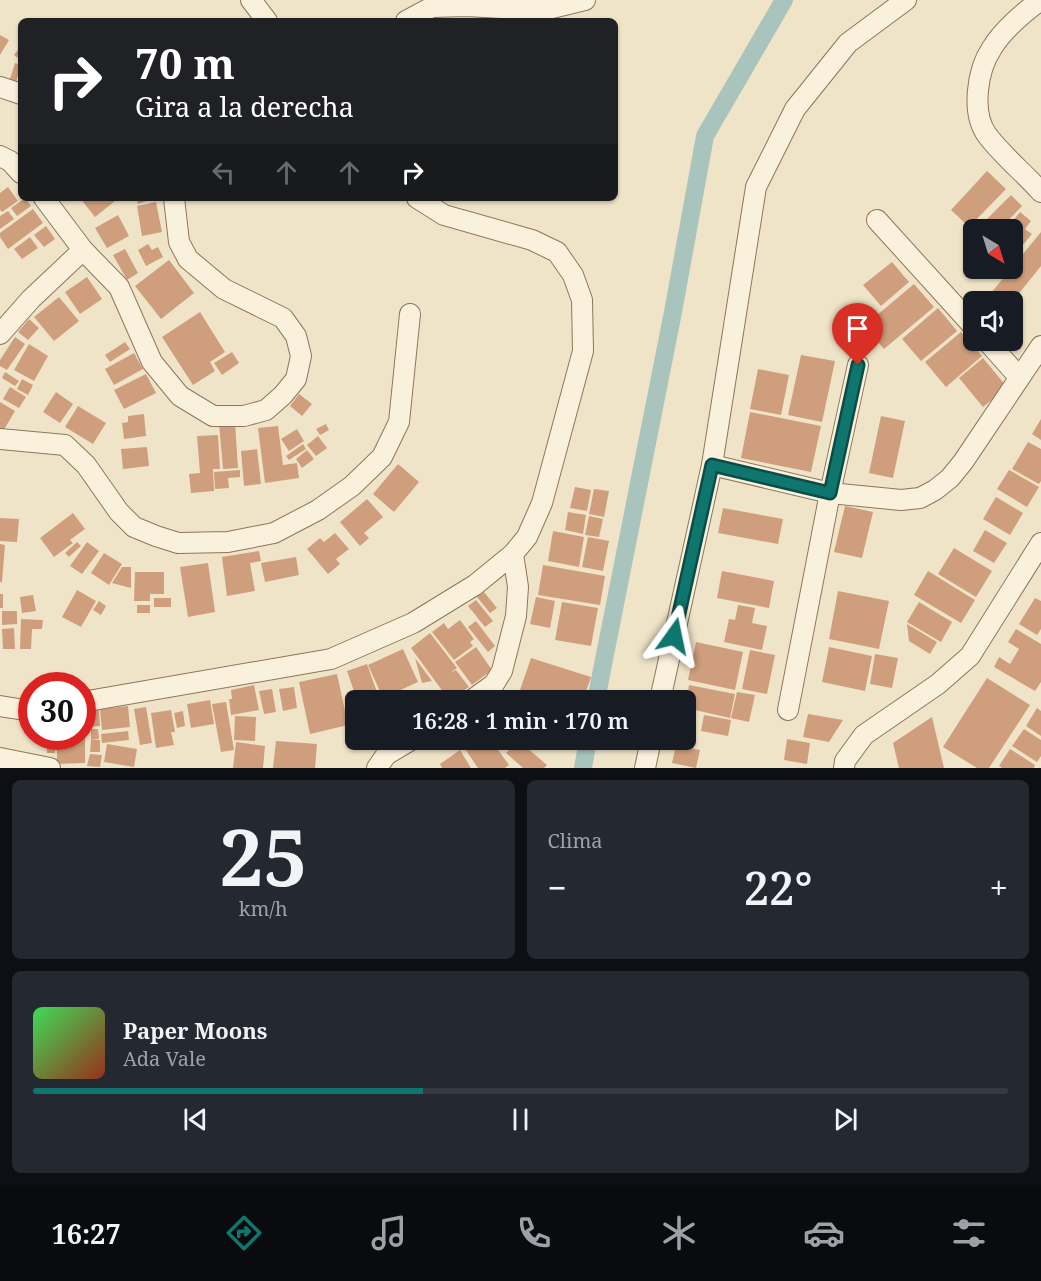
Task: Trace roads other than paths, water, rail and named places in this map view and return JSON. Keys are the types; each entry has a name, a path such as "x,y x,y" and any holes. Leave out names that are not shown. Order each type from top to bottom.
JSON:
{"street":[{"path":"251,0 265,18"},
{"path":"412,18 432,8 467,6 552,8 585,0"},
{"path":"662,690 712,465 756,187 795,109 848,44 906,0"},
{"path":"1041,0 1029,8 991,48 979,79 977,110 986,134 1041,192"},
{"path":"0,87 18,93"},
{"path":"0,156 10,161 18,170"},
{"path":"46,201 83,250 119,287 152,362 180,396 213,416 244,416 266,410 296,379 301,356 296,336 284,318 224,289 188,259 179,242 174,201"},
{"path":"96,700 331,660 413,623 476,585 513,554 527,537 542,503 583,351 582,300 573,275 557,252 532,240 444,215 422,201"},
{"path":"877,220 963,315"},
{"path":"0,334 32,299 83,250"},
{"path":"0,439 65,445 86,465 119,512 134,527 156,536 178,543 228,542 274,533 318,510 352,486 382,457 399,422 410,314"},
{"path":"712,465 830,493 901,501 920,498 950,478 963,462 1041,346"},
{"path":"996,351 1020,377"},
{"path":"788,710 830,493 858,365"},
{"path":"844,768 850,753 864,735 938,684 970,656 1041,543"},
{"path":"486,690 494,684 502,671 516,616 518,587 513,554"},
{"path":"0,706 18,708"},
{"path":"377,768 386,755 394,750"},
{"path":"645,768 649,750"},
{"path":"0,758 50,768"}],"waterway":[{"path":"598,690 673,312 705,136 784,0"},
{"path":"583,768 586,750"}]}
